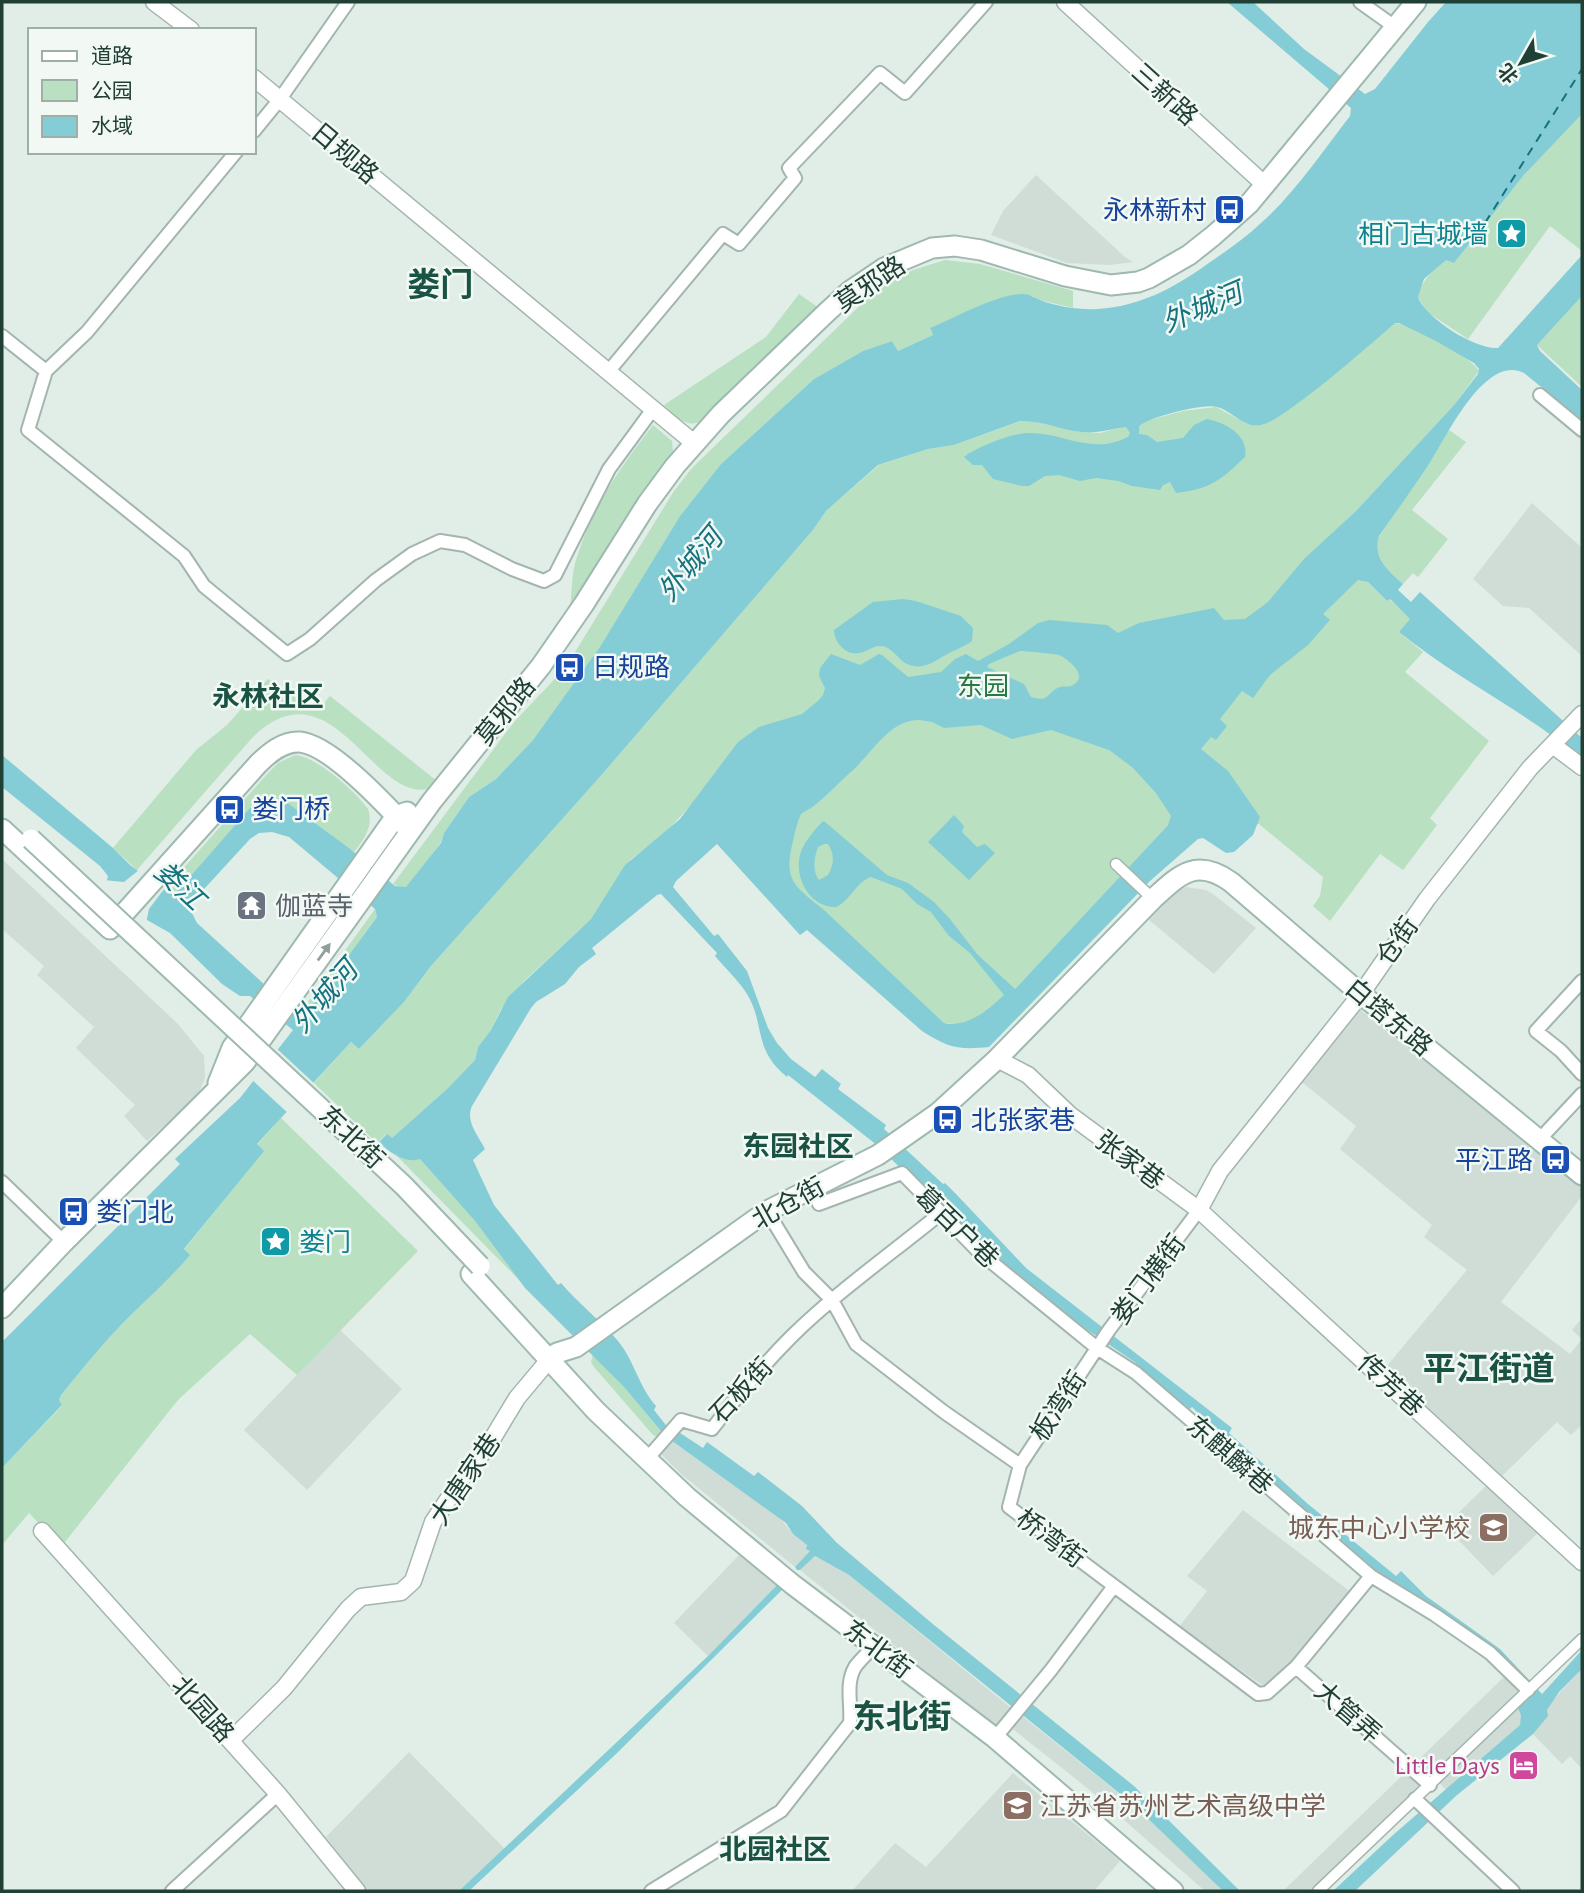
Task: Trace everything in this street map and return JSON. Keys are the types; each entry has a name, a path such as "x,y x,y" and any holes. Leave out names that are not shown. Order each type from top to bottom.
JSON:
{"main road":[{"name":"莫邪路","path":"282,994 359,904 432,801 541,666 648,504 694,443 850,291 902,258 932,248 955,246 981,250 1065,276 1111,285 1138,282 1168,268 1213,236 1265,185 1416,2"},
{"path":"114,924 262,759 272,751 292,743 313,745 328,754 410,831"},
{"name":"莫邪路","path":"2,1308 215,1091 232,1048 265,1018 282,994 342,892 396,816 432,801"},
{"path":"2,814 27,844"},
{"path":"2,829 27,844"},
{"name":"东北街","path":"27,844 404,1186 475,1270 560,1354 648,1459 722,1527 792,1584 995,1738 1173,1891"},
{"name":"白塔东路","path":"1192,870 1210,872 1227,879 1361,995 1582,1175"},
{"name":"北仓街","path":"560,1354 606,1326 767,1211 878,1155 952,1103 997,1059 1149,895 1192,870"}],"street":[{"path":"154,2 188,28"},
{"path":"256,129 281,99 348,2"},
{"path":"608,372 723,234 739,244 795,178 789,168 880,73 905,93 986,2"},
{"name":"三新路","path":"1065,2 1265,185"},
{"path":"1360,2 1395,27"},
{"name":"日规路","path":"256,80 694,443"},
{"path":"234,154 86,332 46,371 28,430 184,556 204,586 287,654 310,639 376,580 412,554 440,541 465,545 512,569 544,581 555,575 609,469 653,409"},
{"path":"2,336 46,371"},
{"path":"1540,395 1582,430"},
{"name":"仓街","path":"1199,1210 1220,1171 1361,995 1427,899 1530,768 1579,718"},
{"path":"1555,744 1582,767"},
{"path":"1118,866 1149,895"},
{"path":"1582,981 1536,1031 1561,1051 1582,1074"},
{"name":"张家巷","path":"997,1059 1028,1075 1070,1115 1199,1210"},
{"path":"1539,1140 1582,1094"},
{"name":"葛百户巷","path":"812,1187 819,1205 902,1173 979,1252 1099,1345"},
{"path":"2,1182 64,1242"},
{"name":"娄门横街","path":"1099,1345 1199,1210"},
{"name":"传芳巷","path":"1199,1210 1582,1562"},
{"name":"桥湾街","path":"767,1211 804,1272 832,1300 856,1344 944,1412 1020,1465 1009,1507 1258,1694 1268,1693 1296,1667"},
{"path":"832,1300 941,1213"},
{"name":"石板街","path":"648,1459 681,1420 712,1429 754,1375 832,1300"},
{"name":"板湾街","path":"1020,1465 1099,1345"},
{"name":"东麒麟巷","path":"1099,1345 1371,1576 1490,1653 1530,1688"},
{"name":"大唐家巷","path":"231,1740 284,1688 354,1603 361,1597 401,1592 413,1581 433,1522 488,1446 517,1398 560,1354"},
{"name":"北园路","path":"42,1531 231,1740 357,1891"},
{"path":"1296,1667 1371,1576"},
{"path":"995,1738 1114,1586"},
{"path":"1318,1891 1418,1803 1430,1785 1582,1639"},
{"path":"650,1891 781,1811 850,1723 850,1680 855,1667 874,1646"},
{"name":"大管弄","path":"1296,1667 1430,1785"},
{"path":"173,1891 278,1794"},
{"path":"1418,1803 1513,1891"}],"shaded area":[{"path":"1036,175 1133,262 1109,265 1067,263 991,235 1003,211"},
{"path":"1532,503 1582,548 1582,656 1529,608 1503,606 1473,579"},
{"path":"2,859 178,1024 204,1056 205,1078 198,1095 147,1141 124,1116 135,1105 76,1048 94,1027 37,975 44,966 2,929"},
{"path":"1186,887 1206,890 1213,894 1256,928 1214,974 1149,920 1176,892"},
{"path":"1353,1004 1582,1187 1582,1196 1501,1302 1570,1354 1582,1339 1582,1425 1571,1435 1557,1422 1502,1476 1381,1373 1467,1270 1424,1237 1432,1225 1340,1149 1356,1126 1297,1078"},
{"path":"1582,1318 1582,1339 1572,1330"},
{"path":"340,1330 402,1389 307,1490 244,1430"},
{"path":"667,1438 779,1517 793,1534 807,1545 810,1552 795,1567 680,1473 657,1450"},
{"name":"城东中心小学校","path":"1490,1482 1541,1530 1493,1576 1445,1526"},
{"path":"1243,1510 1352,1593 1296,1662 1265,1687 1179,1627 1207,1591 1187,1576"},
{"path":"739,1555 778,1585 708,1656 674,1623"},
{"path":"815,1556 849,1575 1011,1708 995,1726 800,1570"},
{"path":"1582,1669 1582,1769 1570,1756 1562,1764 1533,1734 1551,1702"},
{"path":"1507,1674 1525,1690 1309,1891 1283,1891"},
{"path":"1517,1706 1522,1715 1520,1725 1446,1790 1438,1781"},
{"path":"1022,1716 1122,1796 1112,1808 1013,1729"},
{"path":"409,1752 505,1849 459,1891 368,1891 326,1837"},
{"name":"江苏省苏州艺术高级中学","path":"1013,1773 1120,1861 1094,1891 852,1891 895,1843 926,1867"},
{"path":"1135,1806 1223,1891 1205,1891 1124,1820"}],"green space":[{"name":"相门古城墙","path":"1582,114 1582,251 1550,226 1468,339 1427,312 1418,297 1422,285 1446,259 1454,263 1524,175"},
{"path":"945,260 980,264 1073,291 1073,308 1032,296 930,329 933,335 898,351 892,341 863,351 814,379 721,464 680,516 601,647 533,740 496,779 469,797 411,884 403,888 393,884 514,722 572,657 674,491 692,468 874,292 913,270"},
{"path":"799,294 819,308 702,421 686,422 664,405 766,337"},
{"path":"1582,296 1582,387 1537,345"},
{"name":"东园","path":"1395,323 1440,342 1479,371 1454,405 1332,534 1368,582 1411,619 1399,632 1423,652 1405,672 1489,741 1430,818 1437,825 1403,870 1380,854 1330,921 1313,906 1320,896 1323,877 1259,824 1168,825 1015,989 974,1019 958,1024 944,1023 819,906 691,805 664,834 631,859 591,919 525,980 501,1009 491,1030 478,1047 475,1060 392,1138 386,1134 377,1143 314,1083 351,1042 359,1049 404,1002 431,966 598,779 813,530 826,511 879,465 928,449 954,445 1021,421 1100,433 1183,411 1216,407 1247,424 1263,425 1358,355"},
{"path":"653,425 672,441 673,451 570,611 575,563 591,520 619,472"},
{"path":"1449,430 1466,442 1412,510 1448,539 1418,577 1413,573 1403,584 1381,560 1377,540"},
{"path":"268,679 317,711 330,696 437,781 428,789 408,787 388,775 328,723 305,715 280,718 252,738 137,870 113,848 196,750 227,725"},
{"path":"295,755 314,762 335,776 368,809 369,827 354,852 285,801 177,891 172,893 164,890 269,772 278,763"},
{"path":"375,909 377,917 307,1012 298,1016"},
{"path":"281,1118 418,1251 297,1375 250,1334 178,1400 61,1547 29,1513 2,1545 2,1468 62,1406 59,1400 61,1395 105,1343 189,1254 184,1250 263,1151 257,1145"},
{"path":"396,1155 410,1160 420,1159 475,1221 520,1281"},
{"path":"593,1355 664,1435 659,1438 653,1435 594,1367 591,1362"}],"water":[{"name":"外城河","path":"1227,2 1253,2 1304,49 1365,94 1375,89 1446,2 1582,2 1582,114 1524,175 1454,263 1446,260 1424,279 1418,297 1430,314 1452,331 1477,344 1498,348 1582,255 1582,296 1537,345 1540,351 1582,390 1582,420 1524,373 1509,370 1495,375 1468,401 1429,464 1379,536 1377,544 1383,563 1403,584 1398,590 1411,602 1420,592 1582,738 1582,759 1399,632 1410,619 1368,582 1358,580 1323,614 1330,620 1308,645 1270,675 1253,698 1242,691 1220,719 1227,726 1216,740 1211,737 1201,749 1228,771 1260,817 1253,835 1234,852 1226,853 1203,838 1198,839 1150,881 989,1047 954,1046 922,1031 807,930 800,935 717,844 676,881 673,887 714,936 718,934 747,971 768,1028 791,1059 815,1077 822,1069 841,1084 838,1089 886,1125 884,1129 945,1183 1026,1268 1232,1428 1229,1433 1308,1504 1396,1576 1401,1571 1426,1596 1500,1649 1542,1694 1582,1650 1582,1669 1559,1692 1547,1710 1548,1716 1533,1734 1457,1795 1355,1891 1333,1891 1520,1725 1521,1715 1517,1706 1531,1691 1399,1590 1314,1520 1272,1484 1192,1407 1190,1409 1134,1366 1136,1363 1061,1312 989,1255 878,1146 788,1075 787,1077 776,1066 764,1046 747,994 715,956 717,953 661,894 592,948 596,954 579,967 565,984 536,1002 472,1106 471,1123 485,1149 473,1160 494,1205 558,1285 561,1283 618,1341 656,1406 654,1410 669,1429 677,1431 703,1448 707,1442 754,1476 758,1472 802,1506 837,1543 934,1625 1134,1786 1240,1891 1223,1891 1134,1805 849,1575 815,1556 797,1570 795,1567 810,1551 786,1523 665,1436 624,1387 525,1288 475,1221 420,1159 403,1158 379,1142 387,1134 392,1138 475,1060 478,1047 491,1030 508,997 591,919 625,865 680,819 738,742 759,727 802,714 819,700 825,688 819,676 820,668 831,654 860,665 879,654 908,677 941,672 955,659 966,654 978,661 1009,644 1038,623 1049,620 1107,625 1118,633 1139,623 1214,608 1224,620 1245,619 1268,602 1304,559 1356,511 1454,405 1478,374 1479,369 1474,363 1399,323 1395,323 1328,380 1272,421 1261,425 1248,424 1223,409 1210,406 1177,412 1139,426 1139,434 1147,435 1157,442 1183,438 1194,425 1207,419 1228,427 1240,436 1245,457 1221,478 1198,489 1176,493 1170,482 1160,490 1096,478 1080,481 1059,475 1045,476 1029,486 1022,486 993,479 982,465 973,465 964,457 996,441 1024,433 1102,444 1128,437 1130,433 1126,427 1087,432 1020,421 954,445 928,449 878,465 826,511 813,530 598,779 431,966 404,1002 359,1049 351,1042 257,1144 264,1151 184,1249 190,1255 105,1343 61,1395 59,1400 62,1405 2,1468 2,1342 180,1164 175,1159 240,1098 293,1030 250,996 240,996 222,984 170,933 147,920 106,883 108,876 100,866 2,787 2,755 130,865 168,893 175,893 182,886 251,807 272,798 285,801 395,886 406,887 441,843 444,833 469,797 496,779 533,740 600,647 680,516 721,464 814,379 863,351 892,341 898,351 933,335 930,328 1002,297 1025,294 1062,306 1098,309 1142,300 1168,289 1255,229 1308,172 1350,116 1351,108","holes":["1020,651 1057,655 1076,669 1079,678 1071,686 1060,687 1042,699 1031,697 1024,684 987,667","909,721 932,722 944,728 981,725 1012,739 1051,730 1109,750 1132,767 1156,793 1171,816 1168,825 1015,989 977,954 934,902 908,883 887,875 824,821 821,823 803,846 800,855 799,873 812,897 819,903 836,907 871,877 902,889 917,904 931,912 949,936 970,953 1004,995 984,1012 961,1023 944,1023 798,888 790,874 790,854 801,814 824,797 882,738","272,832 289,837 375,909 377,917 307,1012 300,1017 197,923 191,911 194,900 250,839 259,833","828,844 833,860 828,875 819,880 814,864 818,847"]},
{"path":"903,599 961,616 973,628 972,641 920,666 907,664 884,647 877,646 854,653 845,650 838,643 834,630 873,602"},
{"path":"954,815 964,826 962,832 977,847 985,844 995,853 969,880 928,842"},
{"path":"782,1580 787,1585 616,1754 469,1891 459,1891 708,1656"}],"pier":[{"path":"139,870 164,889 149,909 146,923 102,883 103,880 124,882"},
{"path":"275,1047 316,1085 289,1114 251,1079"}],"ferry route":[{"path":"1485,223 1582,69"}],"place":[{"name":"永林新村","path":"1230,210"},
{"name":"相门古城墙","path":"1511,234"},
{"name":"日规路","path":"569,667"},
{"name":"娄门桥","path":"229,809"},
{"name":"伽蓝寺","path":"252,906"},
{"name":"北张家巷","path":"948,1120"},
{"name":"平江路","path":"1556,1160"},
{"name":"娄门北","path":"73,1212"},
{"name":"娄门","path":"276,1242"},
{"name":"城东中心小学校","path":"1493,1528"},
{"name":"Little Days","path":"1523,1765"},
{"name":"江苏省苏州艺术高级中学","path":"1017,1806"}],"district":[{"name":"娄门","path":"440,284"},
{"name":"永林社区","path":"268,696"},
{"name":"东园社区","path":"798,1146"},
{"name":"平江街道","path":"1489,1368"},
{"name":"东北街","path":"902,1716"},
{"name":"北园社区","path":"775,1849"}],"water label":[{"name":"娄江","path":"180,885"}]}
